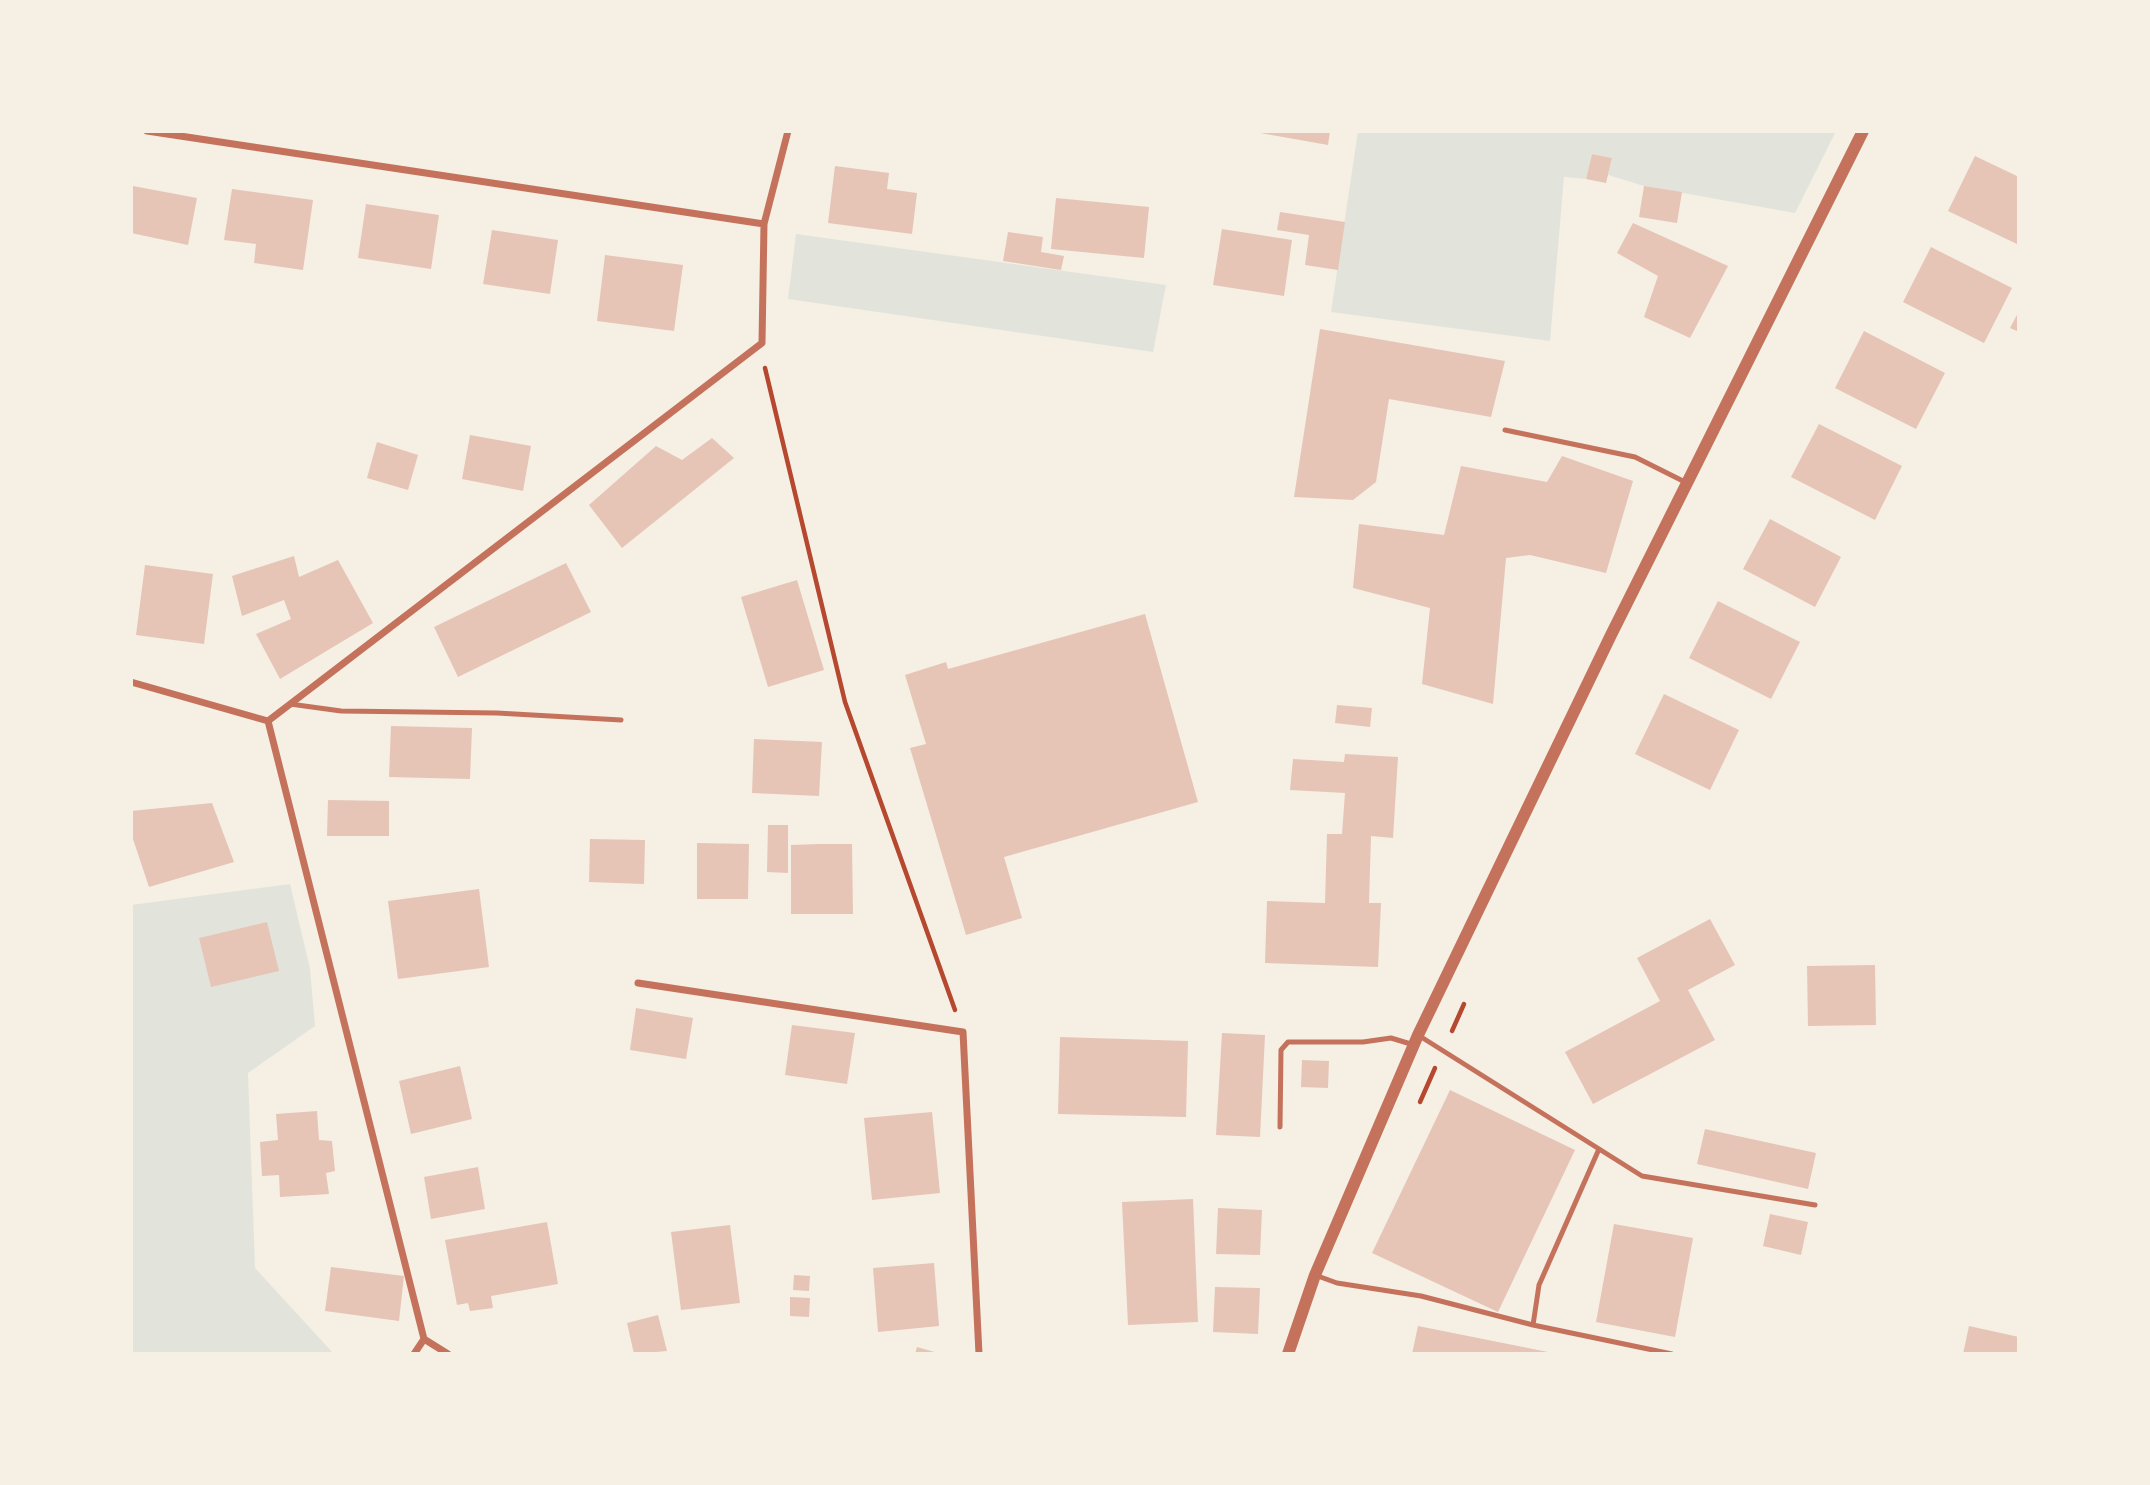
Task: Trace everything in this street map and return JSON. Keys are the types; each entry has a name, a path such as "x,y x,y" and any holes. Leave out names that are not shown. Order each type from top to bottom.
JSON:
{"street":[{"path":"147,131 764,223"},
{"path":"268,721 761,343 764,223 788,131"},
{"path":"1288,1354 1315,1275 1416,1040 1687,483 1863,131"},
{"path":"131,682 268,721"},
{"path":"268,721 424,1339 448,1354"},
{"path":"638,983 963,1032 979,1354"},
{"path":"414,1354 424,1339"}],"lane":[{"path":"1505,430 1635,457 1687,483"},
{"path":"290,704 341,711 621,720"},
{"path":"1280,1127 1281,1050 1288,1042 1363,1042 1391,1038 1416,1040 1642,1176 1815,1205"},
{"path":"1533,1325 1539,1285 1599,1149"},
{"path":"1315,1275 1337,1283 1421,1296 1533,1325 1672,1354"}],"path":[{"path":"761,343 845,702 963,1032"}],"shaded area":[{"path":"1358,131 1836,131 1795,213 1644,186 1608,175 1612,158 1592,154 1586,179 1564,177 1550,341 1331,312"},
{"path":"796,234 1166,285 1153,352 788,299"},
{"path":"290,884 310,969 315,1026 248,1073 255,1268 334,1354 131,1354 131,905"}],"building":[{"path":"1249,131 1330,131 1328,145"},
{"path":"1592,154 1612,158 1606,183 1586,179"},
{"path":"1975,156 2019,177 2019,245 1948,211"},
{"path":"835,166 889,173 887,189 917,193 912,234 828,223"},
{"path":"133,186 197,198 188,245 131,233"},
{"path":"1644,186 1682,192 1677,223 1639,217"},
{"path":"232,189 313,200 303,270 254,263 256,244 224,240"},
{"path":"1056,198 1149,207 1144,258 1051,249"},
{"path":"366,204 439,215 431,269 358,258"},
{"path":"1280,212 1345,222 1338,270 1305,265 1309,235 1277,230"},
{"path":"1633,223 1728,266 1690,338 1644,317 1658,276 1617,253"},
{"path":"1222,229 1292,240 1284,296 1213,285"},
{"path":"492,230 558,240 550,294 483,284"},
{"path":"1008,232 1043,237 1041,252 1064,256 1061,270 1003,261"},
{"path":"1931,247 2012,288 1984,343 1903,302"},
{"path":"605,255 683,265 674,331 597,321"},
{"path":"2019,311 2019,332 2010,328"},
{"path":"1320,329 1505,361 1491,417 1389,399 1376,482 1353,500 1294,497"},
{"path":"1864,331 1945,373 1916,429 1835,388"},
{"path":"1819,424 1902,466 1875,520 1791,477"},
{"path":"470,435 531,446 523,491 462,479"},
{"path":"712,438 734,458 622,548 589,505 656,446 682,460"},
{"path":"377,442 418,455 408,490 367,478"},
{"path":"1562,456 1633,481 1606,573 1530,555 1506,558 1493,704 1422,684 1430,608 1353,588 1359,524 1444,535 1461,466 1547,482"},
{"path":"1770,519 1841,557 1815,607 1743,569"},
{"path":"294,556 299,577 338,560 373,623 280,679 256,634 291,619 284,600 242,616 232,576"},
{"path":"566,563 591,612 458,677 434,627"},
{"path":"145,565 213,574 204,644 136,635"},
{"path":"797,580 824,670 768,687 741,597"},
{"path":"1718,601 1800,642 1771,699 1689,658"},
{"path":"1145,614 1198,802 1004,857 1022,918 966,935 910,748 926,744 905,675 946,662 948,669"},
{"path":"1664,694 1739,730 1710,790 1635,754"},
{"path":"1337,705 1372,708 1370,727 1335,723"},
{"path":"391,726 472,728 470,779 389,777"},
{"path":"754,739 822,742 819,796 752,793"},
{"path":"1345,754 1398,757 1393,838 1371,836 1369,903 1381,903 1378,967 1265,963 1267,901 1325,903 1327,834 1342,834 1345,793 1290,790 1293,759 1344,762"},
{"path":"328,800 389,801 389,836 327,836"},
{"path":"212,803 234,862 149,887 131,833 131,811"},
{"path":"768,825 788,825 788,873 767,872"},
{"path":"590,839 645,840 644,884 589,882"},
{"path":"697,843 749,844 748,899 697,899"},
{"path":"852,844 853,914 791,914 791,845"},
{"path":"479,889 489,967 398,979 388,901"},
{"path":"1710,919 1735,965 1688,990 1715,1040 1593,1104 1565,1052 1660,1001 1637,958"},
{"path":"267,922 279,971 211,987 199,938"},
{"path":"1875,965 1876,1025 1808,1026 1807,966"},
{"path":"636,1008 693,1018 686,1059 630,1050"},
{"path":"792,1025 855,1033 847,1084 785,1075"},
{"path":"1222,1033 1265,1035 1260,1137 1216,1135"},
{"path":"1060,1037 1188,1041 1186,1117 1058,1114"},
{"path":"1302,1060 1329,1061 1328,1088 1301,1087"},
{"path":"460,1066 472,1119 411,1134 399,1081"},
{"path":"1450,1090 1575,1150 1498,1312 1372,1253"},
{"path":"317,1111 319,1140 332,1141 335,1171 326,1173 329,1194 280,1197 279,1175 262,1176 260,1142 278,1140 276,1114"},
{"path":"932,1112 940,1193 872,1200 864,1118"},
{"path":"1705,1129 1816,1153 1808,1189 1697,1164"},
{"path":"478,1167 485,1209 431,1219 424,1177"},
{"path":"1193,1199 1198,1322 1128,1325 1122,1202"},
{"path":"1218,1208 1262,1210 1260,1255 1216,1254"},
{"path":"1770,1214 1808,1222 1801,1255 1763,1246"},
{"path":"547,1222 558,1284 491,1296 493,1308 470,1311 468,1303 457,1305 445,1240"},
{"path":"1614,1224 1693,1238 1675,1337 1596,1322"},
{"path":"730,1225 740,1303 681,1310 671,1232"},
{"path":"934,1263 939,1326 878,1332 873,1268"},
{"path":"331,1267 404,1276 399,1321 325,1311"},
{"path":"794,1275 810,1276 809,1291 793,1290"},
{"path":"1215,1287 1260,1288 1258,1334 1213,1332"},
{"path":"790,1297 810,1298 809,1317 790,1316"},
{"path":"658,1315 667,1351 634,1354 627,1323"},
{"path":"1418,1326 1553,1353 1553,1354 1412,1354"},
{"path":"1969,1326 2019,1337 2019,1354 1963,1354"},
{"path":"917,1347 938,1353 938,1354 915,1354"}]}
